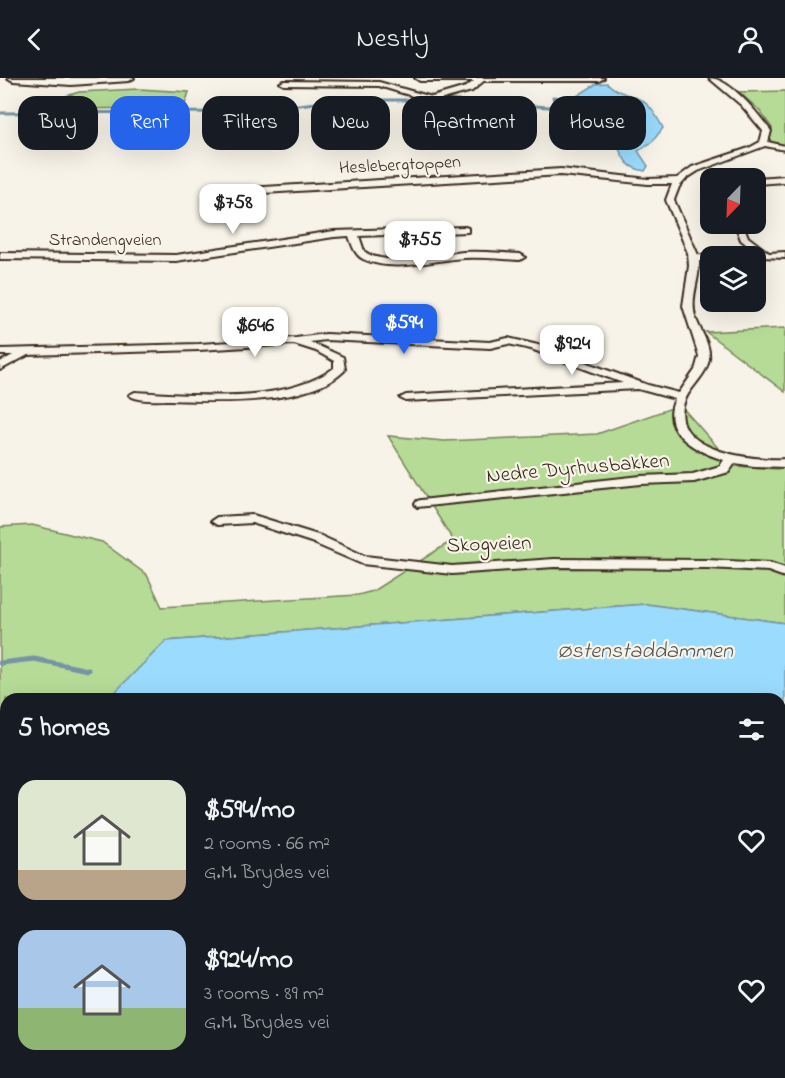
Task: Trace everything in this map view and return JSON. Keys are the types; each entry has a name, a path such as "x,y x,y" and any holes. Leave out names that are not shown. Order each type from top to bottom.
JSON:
{"main road":[{"path":"13,78 66,80 129,78"},
{"path":"420,78 599,78"}],"street":[{"path":"443,96 469,89 483,78"},
{"path":"713,78 744,103 767,131 764,143 755,149 704,165 678,181 670,200 694,258 688,299 689,312 704,354 694,380 681,397 677,409 679,429 699,446 731,459 754,464 785,463"},
{"path":"284,83 379,84 421,96"},
{"path":"764,143 785,148"},
{"name":"Heslebergtoppen","path":"231,192 561,172 589,174 634,182 678,181"},
{"path":"766,180 785,179"},
{"name":"Strandengveien","path":"0,256 176,258 353,232 465,230"},
{"path":"353,232 359,250 365,256 375,259 392,261 486,255 520,257"},
{"path":"743,234 744,238 754,246"},
{"path":"766,255 785,255"},
{"path":"694,258 700,258"},
{"path":"0,352 234,346 326,337 490,345 508,341 534,347 644,387 681,397"},
{"path":"135,395 230,397 282,393 313,387 340,369 339,359 320,349 295,341"},
{"path":"0,367 25,352"},
{"path":"406,398 498,395 626,386 644,387"},
{"name":"Nedre Dyrhusbakken","path":"421,504 640,480 694,478 725,469 731,459"},
{"name":"Skogveien","path":"217,521 253,519 316,539 362,560 452,570 554,563 770,567 785,573"}],"green space":[{"path":"138,89 189,92 188,96 110,96 110,109 98,109 98,96 66,96 79,92"},
{"path":"785,91 785,147 768,143 772,128 759,110 739,92"},
{"path":"785,328 785,392 706,332"},
{"path":"680,405 734,466 777,469 785,466 785,623 646,604 166,641 116,693 0,693 0,527 32,525 102,542 147,575 162,607 358,595 373,591 453,540 388,436 444,441 597,434"}],"water":[{"path":"607,83 618,91 632,96 577,96 596,84"},
{"path":"646,103 663,128 646,146"},
{"path":"620,150 640,150 638,151 648,166 645,171 635,168 623,157"},
{"name":"Østenstaddammen","path":"646,604 785,623 785,693 115,693 166,641"}],"waterway":[{"path":"0,113 240,112 340,100 402,100"},
{"path":"537,106 549,107"},
{"path":"0,663 34,659 88,670"}]}
